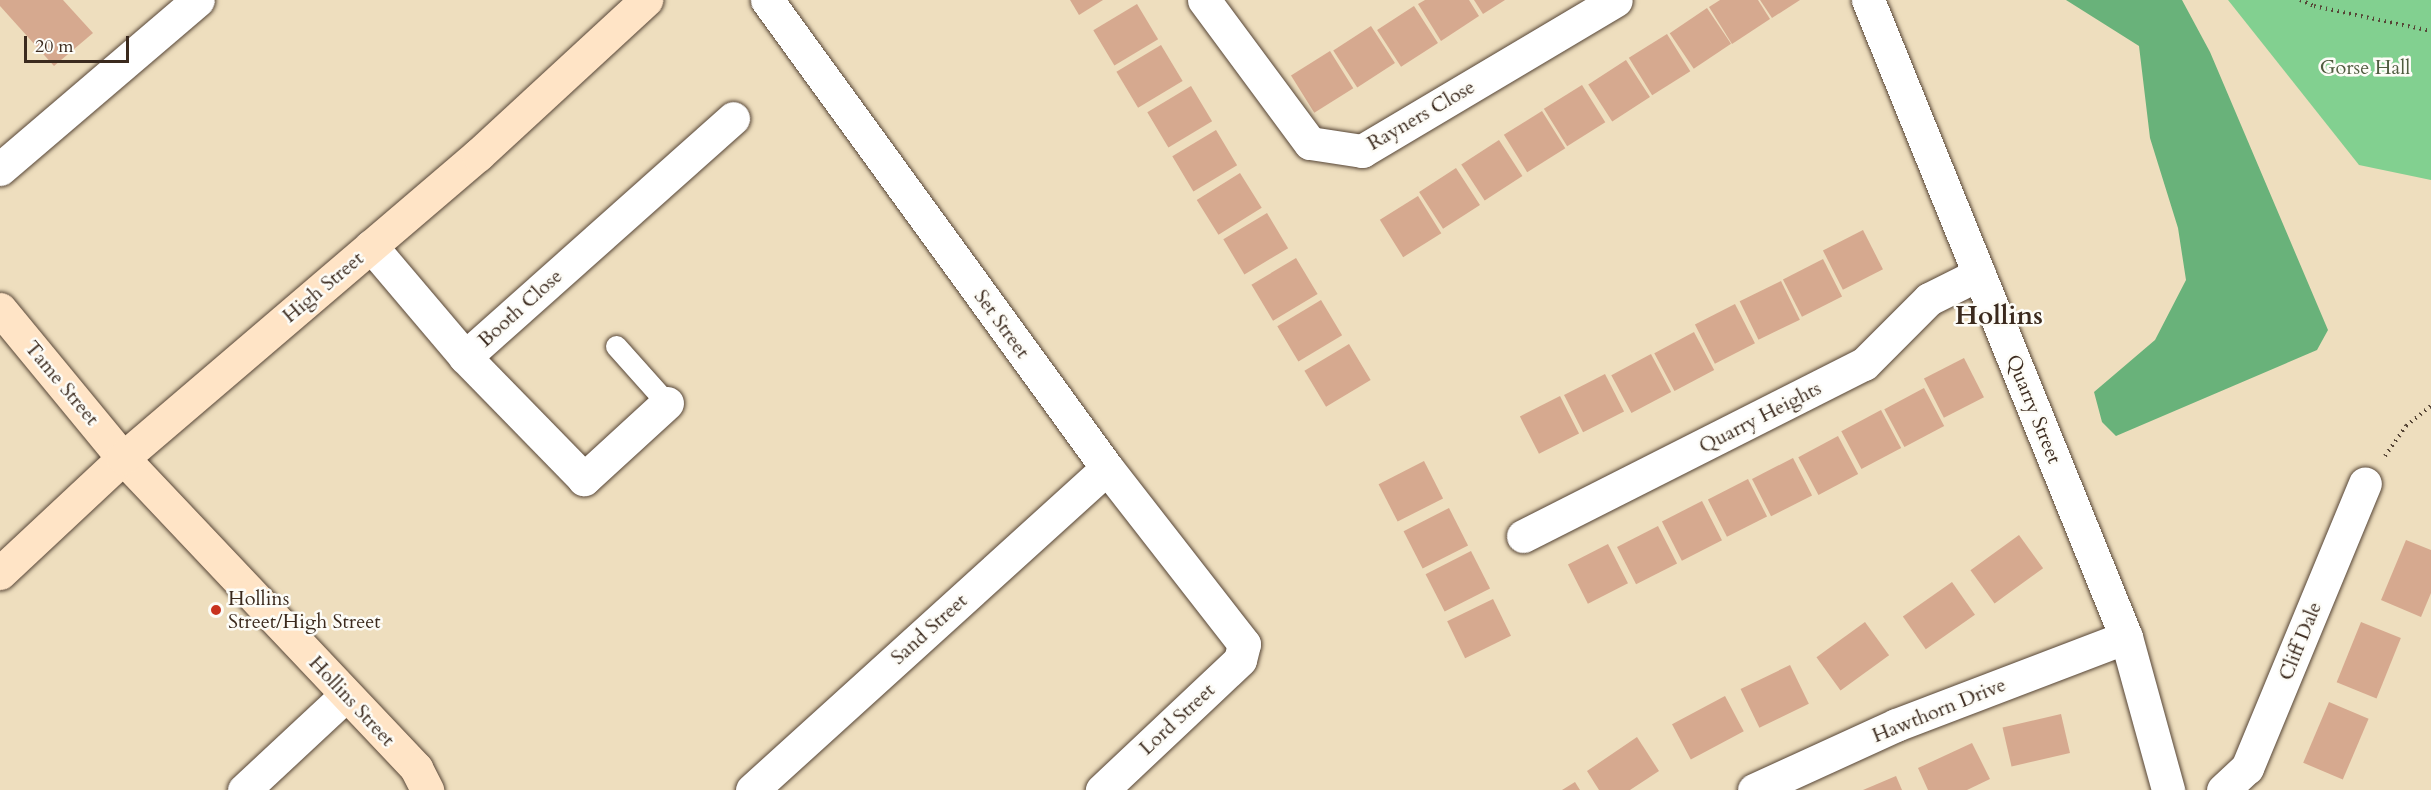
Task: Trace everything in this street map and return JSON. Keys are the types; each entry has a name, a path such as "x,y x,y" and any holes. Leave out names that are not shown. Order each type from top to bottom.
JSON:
{"main road":[{"name":"High Street","path":"0,573 123,458 478,155 646,0"},
{"name":"Tame Street","path":"0,309 123,458"},
{"name":"Hollins Street","path":"123,458 416,768 427,790"}],"street":[{"path":"0,169 198,0"},
{"name":"Set Street","path":"767,0 1107,468 1244,644"},
{"name":"Rayners Close","path":"1204,0 1310,143 1362,151 1616,0"},
{"name":"Quarry Street","path":"1868,0 2127,637 2168,790"},
{"name":"Booth Close","path":"667,403 584,479 465,357 733,118"},
{"path":"371,246 465,357"},
{"name":"Quarry Heights","path":"1523,536 1864,364 1929,299 1979,274"},
{"name":"Sand Street","path":"752,790 1107,468"},
{"name":"Cliff Dale","path":"2223,790 2247,768 2365,483"},
{"name":"Hawthorn Drive","path":"1754,790 1896,725 2127,637"},
{"name":"Lord Street","path":"1102,790 1240,660 1244,644"},
{"path":"243,790 346,695"}],"lane":[{"path":"616,346 667,403"}],"path":[{"path":"2300,0 2314,6 2431,31"},
{"path":"2365,483 2406,426 2431,406"}],"green space":[{"path":"2066,0 2182,0 2210,52 2328,330 2317,350 2116,436 2102,422 2094,392 2155,340 2186,280 2178,228 2150,138 2139,46"},
{"name":"Gorse Hall","path":"2228,0 2431,0 2431,180 2359,165"}],"building":[{"path":"0,0 63,0 93,33 54,66 0,6"},
{"path":"1070,0 1103,0 1079,15"},
{"path":"1425,0 1469,0 1479,16 1441,41 1418,4"},
{"path":"1474,0 1505,0 1483,14"},
{"path":"1720,0 1758,0 1770,19 1732,44 1709,7"},
{"path":"1760,0 1800,0 1772,18"},
{"path":"1137,4 1158,39 1114,65 1093,30"},
{"path":"1414,6 1438,43 1401,67 1377,30"},
{"path":"1707,8 1731,44 1694,69 1670,33"},
{"path":"1371,26 1395,63 1357,87 1333,51"},
{"path":"1667,34 1690,71 1652,95 1629,58"},
{"path":"1161,45 1183,81 1138,108 1116,72"},
{"path":"1330,51 1353,88 1314,113 1291,75"},
{"path":"1626,60 1650,97 1612,121 1588,85"},
{"path":"1582,85 1605,122 1567,146 1544,109"},
{"path":"1191,86 1212,121 1168,147 1147,112"},
{"path":"1542,111 1565,148 1527,172 1504,135"},
{"path":"1216,130 1237,165 1193,191 1172,156"},
{"path":"1499,140 1522,176 1485,201 1461,165"},
{"path":"1456,168 1480,205 1443,229 1419,192"},
{"path":"1240,173 1262,208 1218,235 1197,200"},
{"path":"1418,196 1441,233 1403,257 1380,220"},
{"path":"1267,213 1288,248 1244,274 1223,239"},
{"path":"1863,230 1883,269 1843,290 1823,250"},
{"path":"1296,258 1318,294 1273,321 1251,285"},
{"path":"1823,259 1842,296 1802,317 1783,279"},
{"path":"1781,281 1800,320 1759,340 1740,301"},
{"path":"1321,300 1342,335 1298,361 1277,326"},
{"path":"1735,304 1755,343 1715,364 1695,324"},
{"path":"1694,332 1714,370 1674,391 1654,353"},
{"path":"1349,344 1371,380 1326,407 1304,371"},
{"path":"1651,354 1671,392 1631,413 1611,375"},
{"path":"1964,358 1984,397 1944,418 1924,378"},
{"path":"1605,374 1624,411 1583,432 1564,395"},
{"path":"1924,388 1944,426 1904,447 1884,409"},
{"path":"1560,396 1579,433 1539,454 1520,416"},
{"path":"1881,410 1901,448 1861,469 1841,431"},
{"path":"1838,436 1858,474 1818,495 1798,457"},
{"path":"1793,458 1812,495 1771,516 1752,479"},
{"path":"1424,461 1443,498 1398,522 1379,484"},
{"path":"1748,479 1767,516 1727,537 1708,499"},
{"path":"1702,501 1722,540 1682,561 1662,521"},
{"path":"1449,508 1468,545 1423,569 1404,531"},
{"path":"1658,526 1677,563 1636,584 1617,547"},
{"path":"2019,535 2043,568 1995,603 1970,570"},
{"path":"2406,540 2431,550 2431,593 2421,617 2381,600"},
{"path":"1608,544 1628,583 1588,604 1568,564"},
{"path":"1471,551 1490,588 1445,612 1426,574"},
{"path":"1952,582 1975,615 1926,649 1903,616"},
{"path":"1493,599 1511,636 1465,658 1447,621"},
{"path":"1865,622 1889,655 1841,690 1816,657"},
{"path":"2361,622 2401,638 2377,698 2337,682"},
{"path":"1790,665 1809,704 1759,728 1741,689"},
{"path":"1725,696 1744,731 1691,759 1672,724"},
{"path":"2329,702 2369,719 2343,780 2303,763"},
{"path":"2061,714 2070,753 2012,766 2003,727"},
{"path":"1637,737 1659,771 1630,790 1599,790 1587,771"},
{"path":"1972,743 1990,779 1967,790 1928,790 1918,768"},
{"path":"1896,776 1902,790 1863,790"},
{"path":"1575,782 1580,790 1562,790"}],"place":[{"name":"Hollins Street/High Street","path":"216,610"}],"district":[{"name":"Hollins","path":"1999,316"}]}
